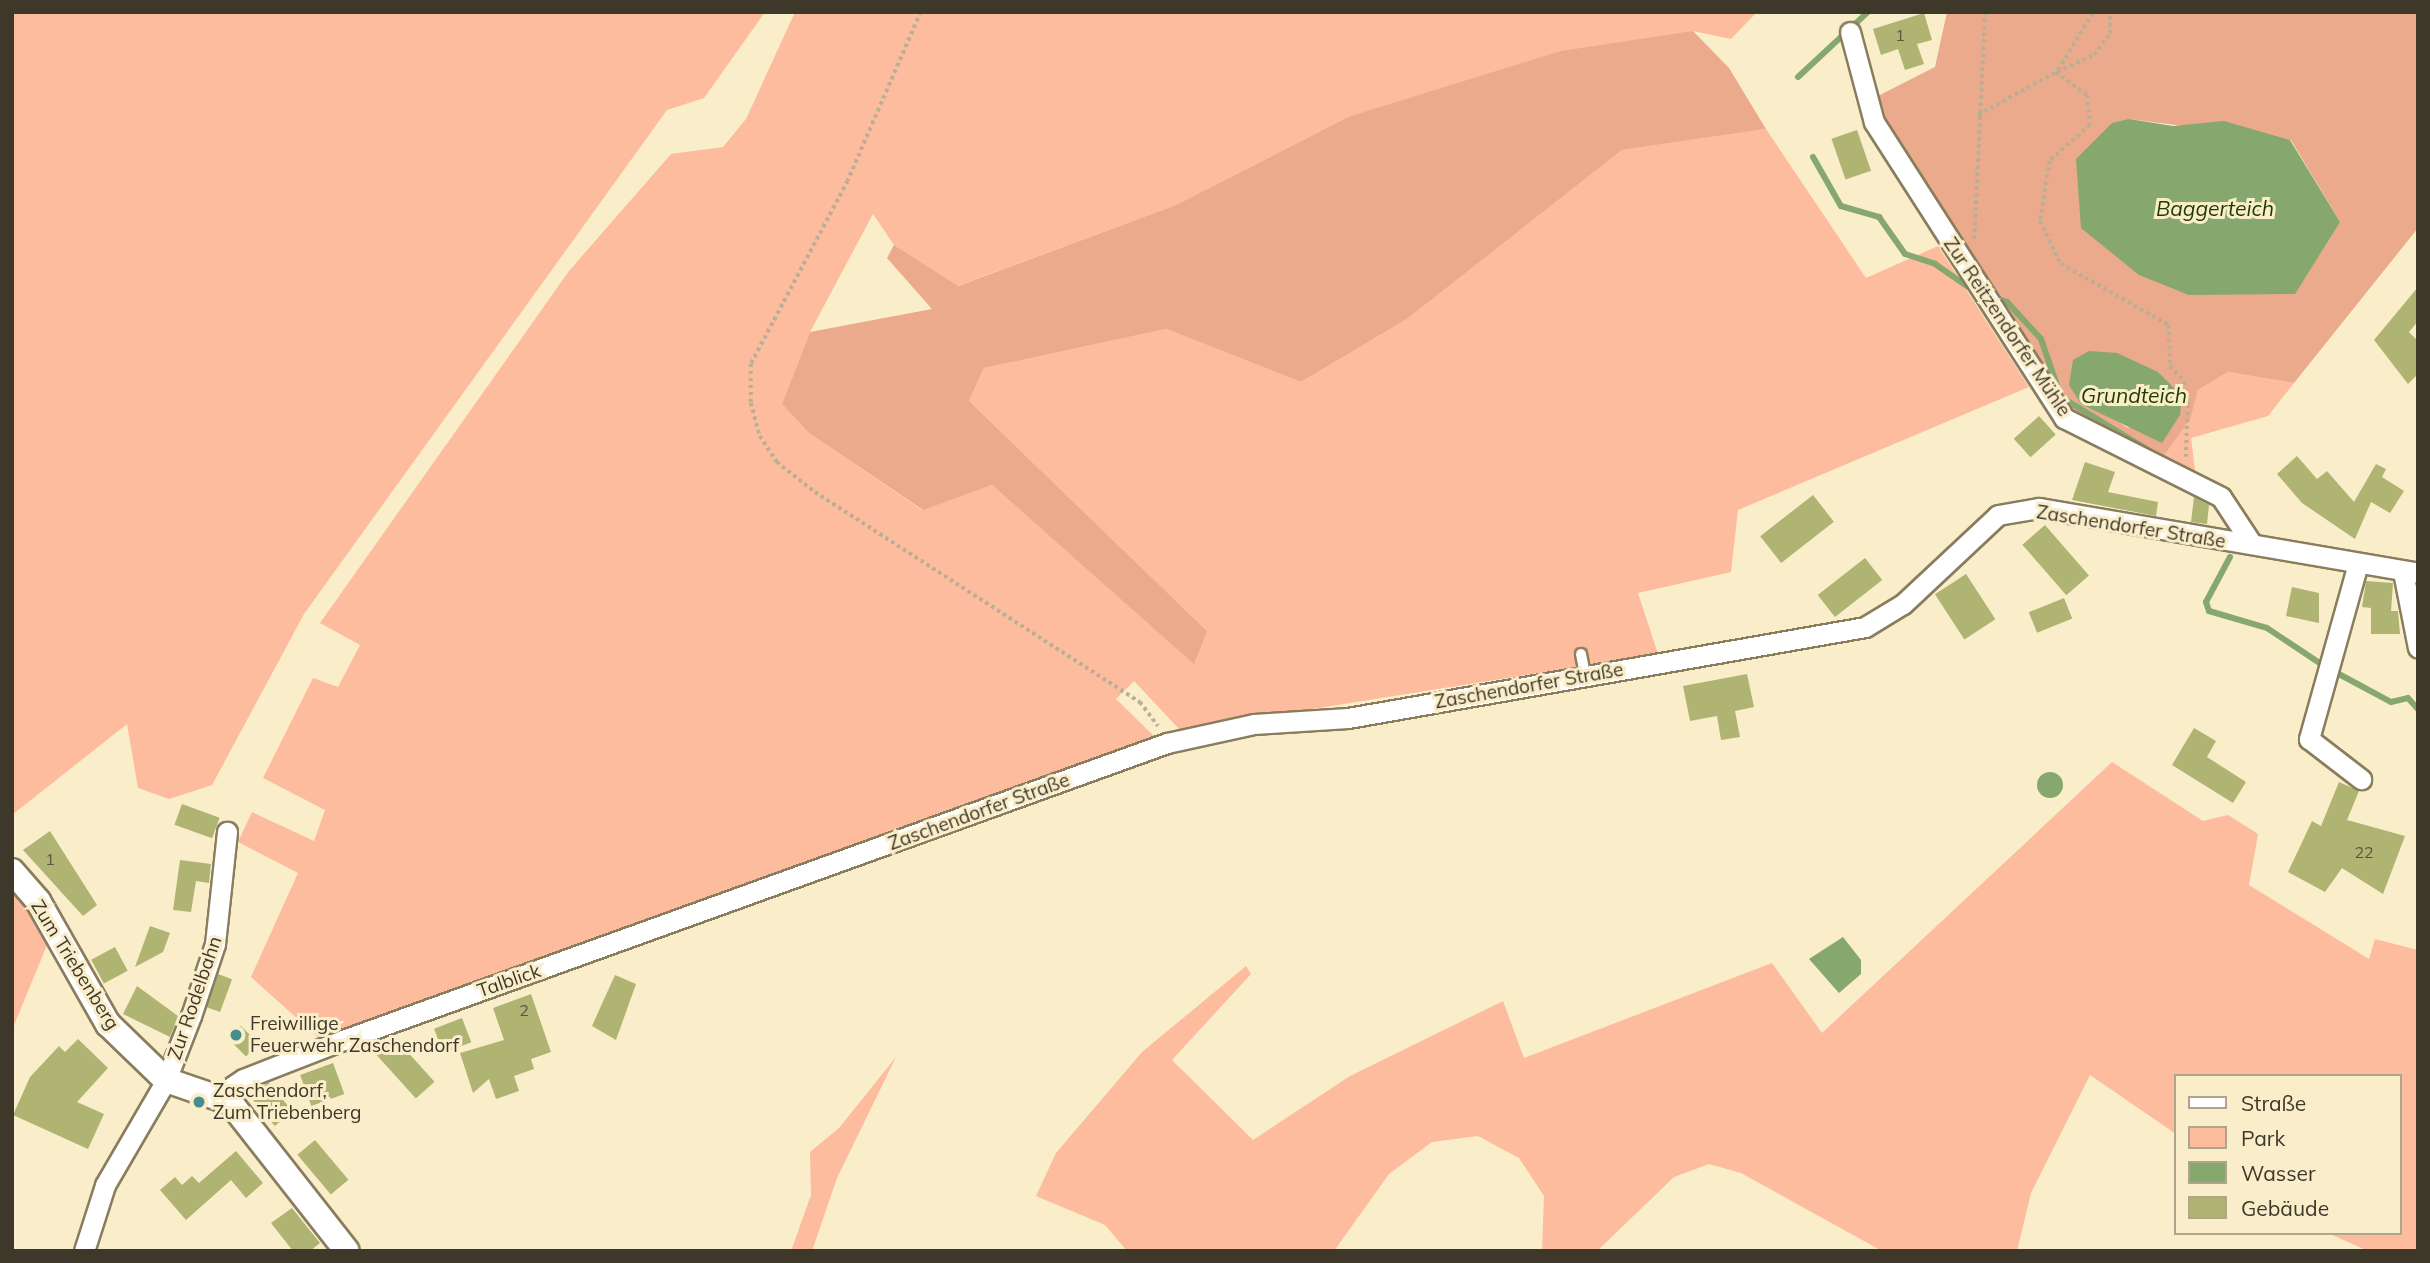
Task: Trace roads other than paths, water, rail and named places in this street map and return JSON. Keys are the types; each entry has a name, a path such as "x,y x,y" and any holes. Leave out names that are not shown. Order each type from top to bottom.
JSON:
{"street":[{"name":"Zur Reitzendorfer Mühle","path":"1850,32 1874,122 2064,418 2221,497 2252,544"},
{"name":"Zaschendorfer Straße","path":"684,920 1167,743 1254,724 1349,718 1865,627 1903,604 1997,515 2039,508 2215,543 2252,544 2357,567 2411,573"},
{"path":"2357,567 2309,739 2361,779"},
{"path":"2411,573 2418,648"},
{"name":"Zur Rodelbahn","path":"84,1251 116,1160 166,1080 215,944 227,832"},
{"name":"Zum Triebenberg","path":"12,872 38,901 108,1024 166,1080 221,1094"},
{"name":"Talblick","path":"221,1094 243,1079 343,1040 684,920"},
{"path":"221,1094 256,1129 346,1251"}],"lane":[{"path":"1581,654 1584,675"}],"water":[{"name":"Baggerteich","path":"2129,119 2173,126 2224,121 2290,140 2340,222 2295,294 2189,295 2139,275 2081,228 2076,159 2112,123"},
{"name":"Grundteich","path":"2089,351 2117,353 2158,372 2182,396 2180,415 2162,443 2081,404 2069,385 2073,360"},
{"path":"2050,772 2059,776 2063,785 2059,794 2050,798 2041,794 2037,785 2041,776"},
{"path":"1843,937 1861,960 1861,974 1839,993 1809,959"}],"waterway":[{"path":"1798,77 1868,12"},
{"path":"1813,157 1841,206 1879,217 1905,254 1935,264 1980,295"},
{"path":"1994,298 2007,302 2041,339 2061,397 2168,462"},
{"path":"2230,557 2206,602 2209,611 2267,628 2321,664"},
{"path":"2337,673 2391,702 2408,698 2418,709"}],"place":[{"name":"Freiwillige Feuerwehr Zaschendorf","path":"236,1035"},
{"name":"Zaschendorf, Zum Triebenberg","path":"199,1102"}]}
